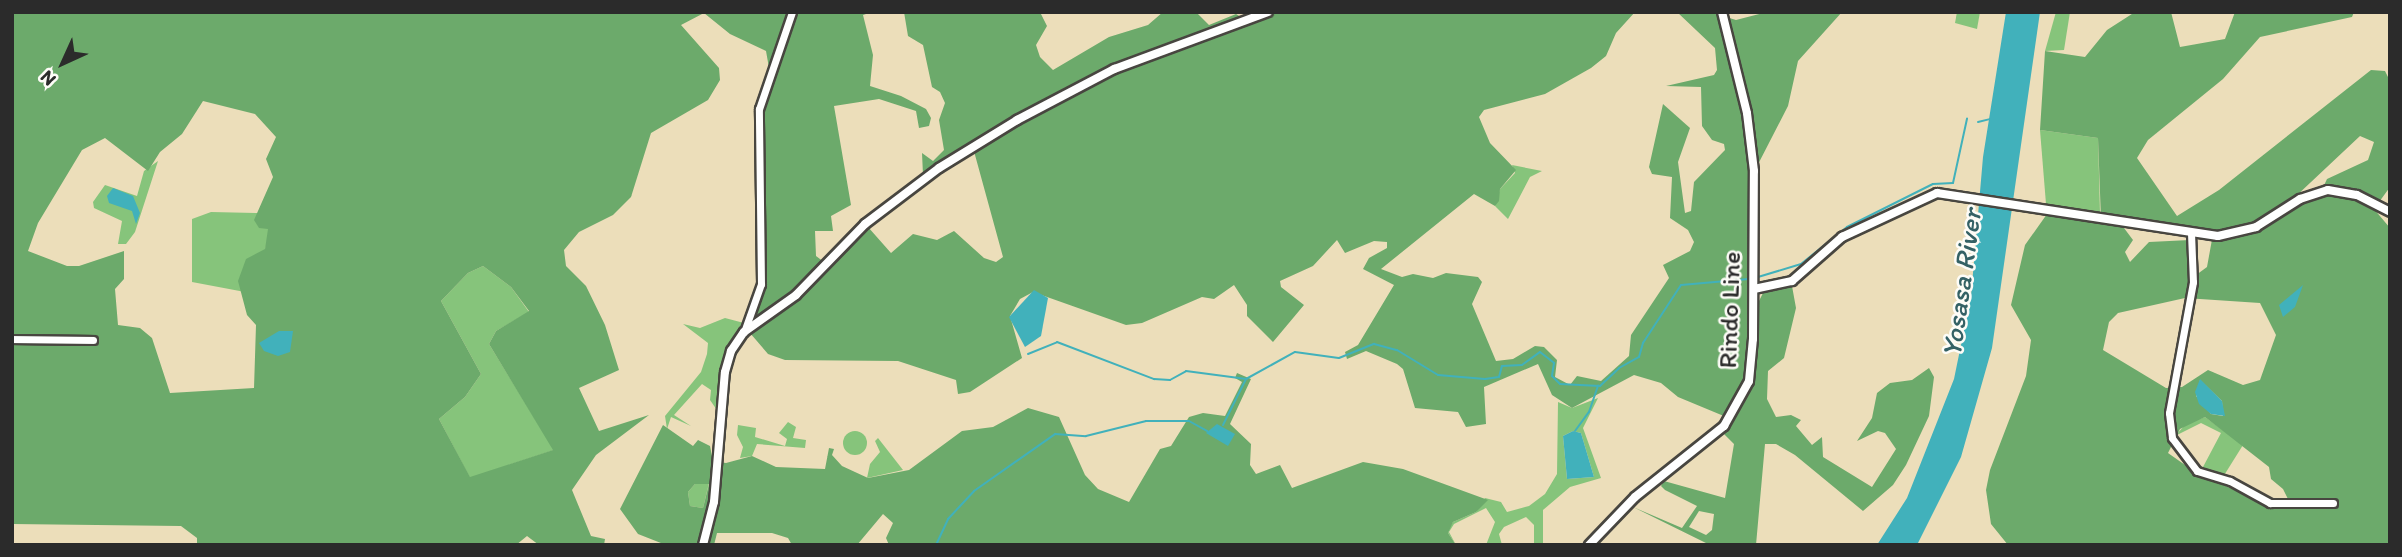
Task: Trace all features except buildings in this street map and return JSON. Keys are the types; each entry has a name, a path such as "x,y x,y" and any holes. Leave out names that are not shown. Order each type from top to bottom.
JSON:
{"street":[{"path":"703,545 714,502 725,372 731,351 744,332 761,284 759,109 792,12"},
{"path":"744,332 765,321 796,295 865,224 939,168 1017,120 1114,69 1268,12"},
{"name":"Rindo Line","path":"1589,545 1621,510 1711,438 1733,413 1752,363 1754,289 1751,140 1722,12"},
{"path":"1754,289 1793,281 1842,237 1912,202 1937,193 1959,194 2192,233 2234,234 2309,195 2328,190 2348,192 2390,212"},
{"path":"2192,233 2193,282 2169,413 2172,438 2197,471 2230,481 2270,503 2333,503"},
{"path":"12,339 93,340"}],"green space":[{"path":"12,12 872,12 863,15 873,55 870,86 901,96 926,109 931,118 929,126 919,128 916,111 879,99 834,106 851,205 831,216 833,231 815,231 816,256 828,265 868,227 891,253 913,234 937,240 954,231 984,258 996,262 1003,257 972,144 923,175 922,153 933,161 944,150 939,120 945,103 940,92 932,87 923,45 908,36 904,12 1040,12 1047,26 1036,45 1040,57 1053,70 1109,37 1148,25 1163,12 1196,12 1209,25 1236,14 1244,19 1259,12 1635,12 1616,33 1606,56 1591,68 1545,94 1484,110 1479,117 1490,143 1516,170 1500,189 1499,201 1495,206 1474,194 1381,269 1402,277 1413,274 1433,278 1446,273 1478,277 1482,282 1472,304 1496,361 1513,359 1535,346 1544,347 1557,360 1555,377 1570,385 1577,376 1601,381 1629,356 1631,335 1669,278 1663,265 1690,251 1694,242 1688,230 1670,218 1672,177 1652,174 1649,167 1663,104 1690,128 1678,162 1685,213 1691,211 1694,182 1725,150 1724,144 1712,140 1702,126 1701,87 1666,86 1714,75 1717,70 1715,48 1677,12 1716,14 1736,20 1767,12 1842,12 1798,61 1788,106 1752,176 1752,305 1757,305 1763,293 1792,286 1796,308 1784,358 1768,371 1767,399 1776,417 1791,415 1801,420 1796,426 1812,445 1822,437 1823,457 1872,487 1896,449 1885,433 1878,431 1857,441 1872,418 1877,393 1890,383 1912,380 1929,368 1934,377 1929,416 1906,465 1893,485 1863,511 1795,455 1776,444 1765,444 1756,545 1710,545 1633,507 1682,528 1697,506 1665,490 1661,486 1664,481 1725,498 1734,444 1724,434 1731,419 1678,397 1661,383 1634,375 1572,408 1552,395 1538,364 1484,387 1486,424 1466,427 1458,412 1415,408 1403,369 1397,364 1366,351 1347,359 1345,352 1358,345 1394,285 1363,269 1369,258 1387,248 1387,242 1374,241 1345,253 1337,240 1313,266 1280,281 1281,287 1304,305 1273,342 1247,316 1247,305 1234,285 1214,299 1202,297 1142,323 1126,325 1033,292 1020,299 1010,316 1022,358 970,392 958,394 956,380 898,361 785,360 768,354 750,333 751,321 763,295 760,119 769,68 766,51 730,34 704,13 681,25 719,68 720,80 708,100 651,133 631,197 613,215 579,232 564,250 566,266 586,286 605,325 619,370 579,388 599,431 649,415 596,455 572,490 591,536 605,539 604,545 539,545 527,536 516,545 197,545 197,538 181,526 12,524","holes":["203,101 255,114 276,137 266,159 273,177 254,220 259,228 268,229 265,249 246,259 238,281 247,315 256,325 254,388 170,393 152,338 140,328 118,325 115,289 124,279 124,251 79,266 67,266 28,251 38,223 82,150 105,138 148,171 160,152 182,134","483,266 511,287 529,311 496,331 489,344 553,450 470,477 439,419 465,397 481,374 441,301 468,273","1699,511 1714,514 1712,530 1706,535 1689,527"]},
{"path":"1957,12 1980,12 1977,29 1955,23"},
{"path":"2056,12 2070,12 2064,50 2045,51"},
{"path":"2135,12 2171,12 2180,47 2225,39 2235,12 2354,12 2352,17 2260,37 2223,79 2148,140 2137,158 2177,216 2219,190 2371,70 2385,71 2390,81 2390,187 2374,209 2390,228 2390,545 2008,545 1991,524 1986,490 1990,470 2026,376 2031,340 2011,305 2025,245 2047,214 2101,220 2098,138 2040,130 2045,51 2085,57 2107,30","holes":["2360,136 2374,142 2368,160 2327,179 2320,194 2294,198","2139,223 2213,234 2207,267 2192,278 2190,240 2149,242 2130,262 2125,252 2133,240 2124,228","2185,298 2260,303 2276,335 2260,380 2243,385 2208,370 2182,387 2166,388 2103,350 2109,322 2118,313","2200,380 2222,401 2223,416 2211,414 2196,396","2205,417 2269,467 2271,479 2283,489 2291,505 2263,503 2195,472 2168,453 2180,429"]},
{"path":"2040,130 2098,138 2100,213 2046,204"},
{"path":"158,161 135,232 126,244 118,244 122,221 94,208 93,202 105,185 137,196 144,171"},
{"path":"1512,165 1542,171 1530,177 1508,219 1495,206 1500,189 1515,173"},
{"path":"211,212 260,213 270,227 265,251 245,292 192,282 192,219"},
{"path":"483,266 511,287 529,312 496,331 489,344 554,450 470,478 439,419 465,397 481,374 441,301 468,273"},
{"path":"725,318 744,323 730,346 719,413 710,400 711,390 702,384 674,415 691,426 671,417 667,429 665,416 701,372 707,354 708,343 683,324 700,328"},
{"path":"1237,373 1251,379 1230,424 1251,444 1250,465 1256,474 1280,465 1292,488 1363,462 1403,469 1488,500 1476,512 1453,522 1448,533 1456,545 889,545 886,538 893,523 883,514 857,545 792,545 788,538 772,533 717,533 714,545 666,545 638,534 620,509 663,425 693,446 698,440 710,446 713,461 726,463 752,456 776,467 825,469 829,448 834,449 832,455 842,466 868,478 909,470 962,431 993,427 1028,408 1059,417 1085,475 1098,489 1129,502 1160,449 1171,446 1189,417 1203,413 1225,416 1242,382 1235,378","holes":["695,484 709,484 703,508 690,506 688,492"]},
{"path":"1598,398 1583,428 1601,478 1570,487 1543,510 1543,545 1534,545 1534,525 1526,517 1504,527 1499,534 1502,545 1486,545 1495,522 1486,508 1454,524 1449,532 1456,545 1448,533 1449,528 1453,522 1476,512 1485,498 1501,502 1507,512 1529,506 1545,494 1557,474 1558,402 1572,408","holes":["1573,431 1581,433 1594,477 1567,479 1563,436"]},
{"path":"2205,417 2243,445 2223,477 2198,466 2203,467 2221,433 2201,423 2175,436 2186,424"},
{"path":"788,422 796,427 793,438 806,440 805,448 757,444 752,456 740,458 743,447 737,435 738,425 756,428 755,437 785,446 787,439 779,433"},
{"path":"855,431 864,434 867,443 864,452 855,455 846,452 843,443 846,434"},
{"path":"878,438 903,470 867,478 870,464 880,452 875,441"},
{"path":"709,483 703,508 690,506 688,492 695,484"}],"water":[{"path":"2006,12 2040,12 1992,348 1961,457 1917,545 1877,545 1907,498 1954,379 1971,296 1983,157"},
{"path":"113,188 133,196 140,213 136,224 132,211 109,203 107,196"},
{"path":"2303,285 2295,307 2283,317 2279,305"},
{"path":"1034,290 1048,298 1041,336 1025,347 1009,317"},
{"path":"279,331 293,331 290,352 278,356 264,351 259,343"},
{"path":"2200,379 2222,401 2225,416 2211,414 2199,404 2195,392"},
{"path":"1217,424 1235,434 1228,446 1206,433"},
{"path":"1573,431 1581,433 1594,477 1567,479 1563,436"}],"waterway":[{"path":"1758,277 1801,264 1847,227 1933,184 1953,183 1967,119"},
{"path":"1978,122 1990,119"},
{"path":"1028,354 1057,342 1154,379 1170,380 1186,371 1246,379 1295,352 1339,358 1374,344 1397,350 1438,375 1485,379 1499,377 1502,366 1522,365 1540,352 1554,363 1552,376 1560,384 1600,386 1619,368 1639,357 1643,343 1681,285 1749,279"},
{"path":"1223,425 1246,379"},
{"path":"1575,431 1589,412 1598,386"},
{"path":"936,545 948,519 974,491 1055,434 1086,436 1146,421 1189,421 1207,431"}],"water label":[{"name":"Yosasa River","path":"1961,283"}]}
